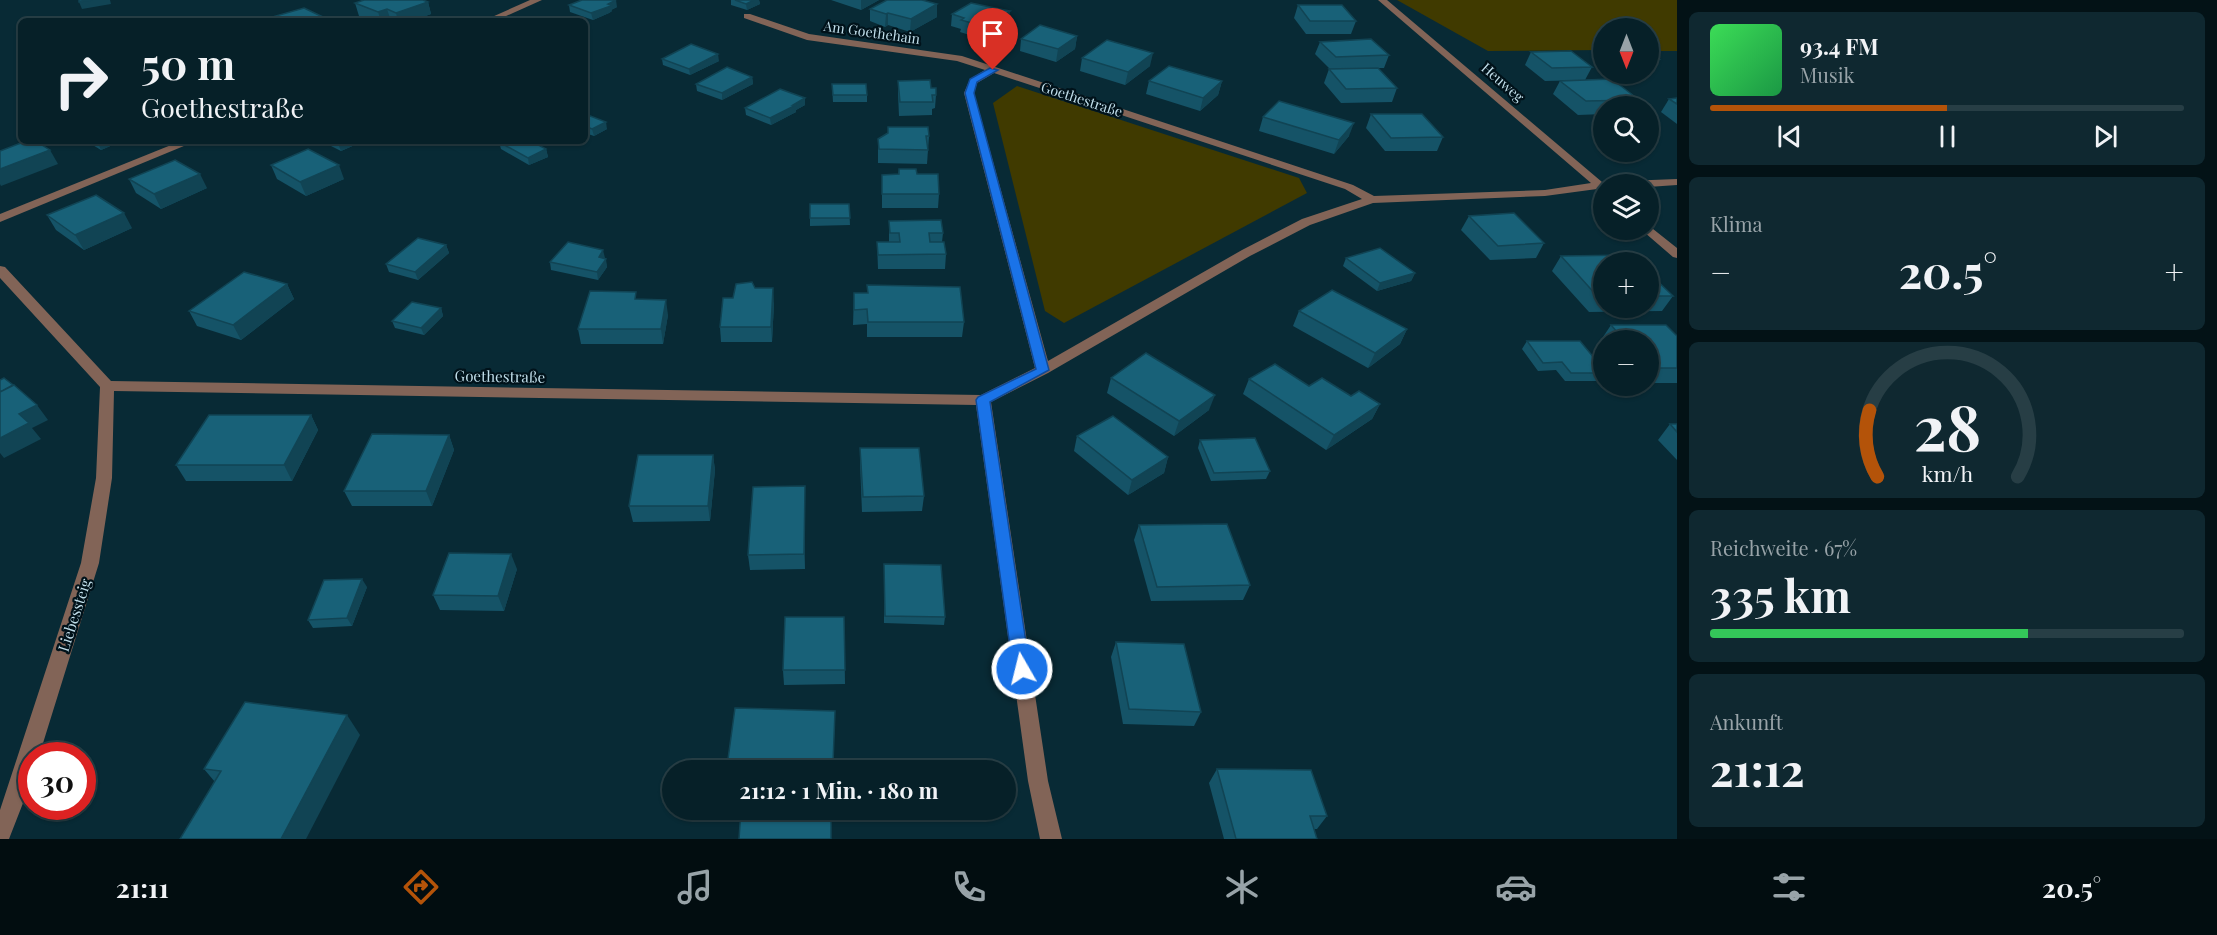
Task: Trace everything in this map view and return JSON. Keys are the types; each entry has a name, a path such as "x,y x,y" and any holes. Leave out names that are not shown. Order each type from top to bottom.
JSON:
{"street":[{"path":"494,18 538,0"},
{"name":"Heuweg","path":"1382,0 1593,179"},
{"name":"Am Goethehain","path":"747,16 807,37 959,58 993,70"},
{"path":"993,70 973,81 969,93 1043,370"},
{"name":"Goethestraße","path":"993,70 1349,187 1372,200"},
{"path":"0,218 184,144"},
{"path":"1659,183 1677,182"},
{"name":"Goethestraße","path":"107,386 983,400 1043,370 1246,253 1306,222 1372,200 1545,193 1593,188"},
{"path":"1659,238 1677,254"},
{"path":"0,270 107,386"},
{"name":"Liebessteig","path":"0,835 16,797 90,563 104,478 107,386"},
{"path":"983,400 1038,781 1051,839"}],"shaded area":[{"path":"1397,0 1677,0 1677,51 1659,51 1659,18 1593,18 1593,50 1488,51"},
{"path":"1017,86 1299,178 1307,193 1064,323 1045,311 993,103"}],"building":[{"path":"364,0 423,0 428,2 396,13 387,9 378,12 355,3"},
{"path":"582,0 616,0 608,4 611,5 608,7 591,13 569,5"},
{"path":"735,0 754,0 746,4"},
{"path":"887,0 922,0 937,4 911,19 870,9"},
{"path":"971,3 1010,11 982,26 961,20 964,18 952,14"},
{"path":"1298,5 1342,5 1356,21 1310,21"},
{"path":"304,8 325,18 269,18"},
{"path":"994,24 1016,28 999,39 979,33"},
{"path":"1040,25 1077,36 1058,49 1021,39"},
{"path":"1371,39 1389,55 1336,57 1320,42"},
{"path":"1107,40 1153,53 1128,72 1082,58"},
{"path":"691,44 718,54 689,69 662,59"},
{"path":"1571,51 1592,67 1552,68 1531,52"},
{"path":"1169,66 1222,81 1203,98 1149,81"},
{"path":"727,67 752,77 722,93 696,84"},
{"path":"1378,68 1397,88 1346,89 1329,69"},
{"path":"930,80 931,88 936,88 936,95 932,95 933,102 900,102 898,81"},
{"path":"1593,80 1593,84 1618,84 1634,96 1593,96 1593,101 1586,101 1560,81"},
{"path":"832,84 866,84 867,95 833,95"},
{"path":"780,89 805,98 770,118 745,108"},
{"path":"1677,98 1677,104 1669,99"},
{"path":"1279,101 1354,123 1339,140 1263,117"},
{"path":"1371,114 1422,114 1443,137 1391,138"},
{"path":"588,115 606,122 592,129 588,127"},
{"path":"888,127 928,127 929,136 926,136 928,150 879,149 878,139 888,133"},
{"path":"18,144 41,144 50,150 0,169 0,151"},
{"path":"503,144 537,144 546,149 528,158"},
{"path":"308,149 339,165 300,182 271,165"},
{"path":"175,160 200,174 154,194 129,179"},
{"path":"899,169 916,169 917,174 938,174 939,194 882,194 882,175 899,174"},
{"path":"96,195 124,213 75,235 47,215"},
{"path":"810,204 849,204 850,218 810,218"},
{"path":"1514,213 1544,243 1498,246 1469,216"},
{"path":"941,220 943,233 929,233 930,242 944,242 946,254 878,255 877,242 900,242 899,233 890,233 889,221"},
{"path":"418,238 446,245 415,272 386,264"},
{"path":"568,242 603,250 599,257 606,259 597,272 550,262"},
{"path":"1380,248 1415,273 1380,283 1346,258"},
{"path":"1561,256 1593,256 1593,291"},
{"path":"244,272 287,284 233,325 189,311"},
{"path":"752,282 755,288 773,288 771,327 720,327 723,298 733,298 736,284"},
{"path":"1659,283 1673,296 1659,296"},
{"path":"867,285 960,287 964,322 868,322 867,309 854,310 854,293 868,293"},
{"path":"1332,290 1407,329 1375,353 1299,311"},
{"path":"590,291 636,292 635,299 666,300 661,329 578,329"},
{"path":"412,302 441,308 421,328 392,321"},
{"path":"1611,325 1666,325 1677,336 1677,368 1659,368 1659,330 1615,330"},
{"path":"1527,341 1580,341 1593,357 1593,373 1571,373 1562,362 1543,363"},
{"path":"1146,353 1215,395 1179,421 1111,378"},
{"path":"1275,364 1309,386 1322,378 1351,396 1359,391 1380,404 1334,435 1249,379"},
{"path":"4,378 13,385 0,392 0,380"},
{"path":"14,385 37,405 19,414 29,423 0,438 0,392"},
{"path":"209,415 311,415 284,465 176,465"},
{"path":"1113,416 1168,457 1132,480 1077,436"},
{"path":"1670,424 1677,424 1677,432"},
{"path":"372,434 449,435 426,491 344,491"},
{"path":"1255,438 1270,471 1214,473 1200,440"},
{"path":"860,448 919,448 924,496 863,497"},
{"path":"638,455 713,455 708,506 629,506"},
{"path":"805,486 804,554 748,555 753,487"},
{"path":"1227,524 1250,585 1157,587 1139,525"},
{"path":"449,553 511,554 498,596 433,595"},
{"path":"884,564 941,565 945,617 885,616"},
{"path":"362,579 347,618 308,620 324,580"},
{"path":"785,617 844,617 845,670 783,670"},
{"path":"1116,642 1184,644 1201,712 1129,709"},
{"path":"245,702 347,715 281,839 180,839 221,771 204,769"},
{"path":"735,708 835,711 833,760 728,759"},
{"path":"1217,769 1311,770 1327,816 1310,816 1317,839 1236,839"},
{"path":"740,820 831,820 831,839 739,839"}],"route":[{"path":"993,70 973,81 969,93 1043,370 983,400 1022,669"}]}
